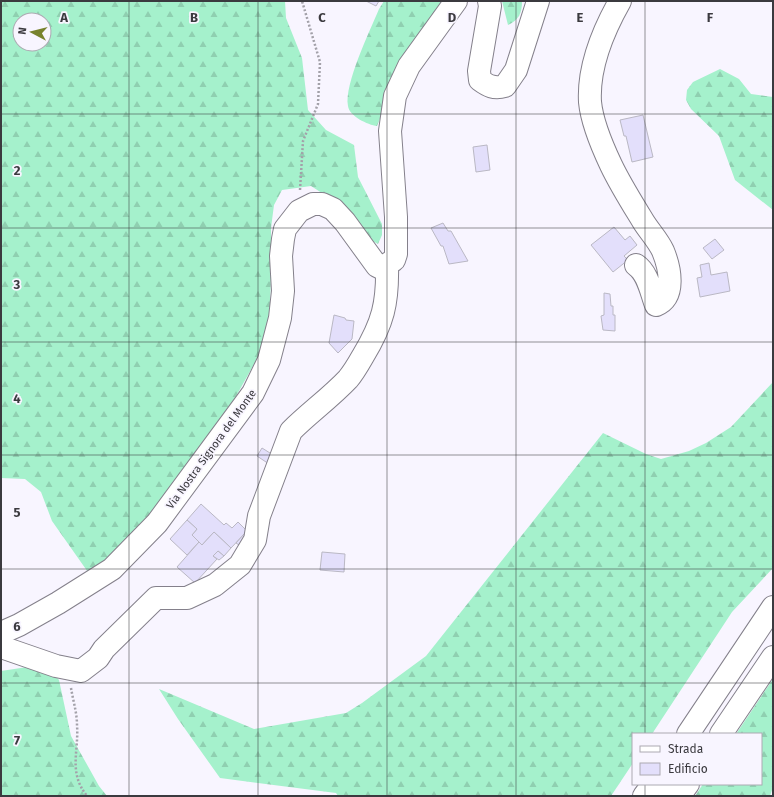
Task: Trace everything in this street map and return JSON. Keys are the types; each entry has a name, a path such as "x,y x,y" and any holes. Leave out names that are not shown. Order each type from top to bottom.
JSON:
{"main road":[{"path":"299,211 313,204 322,204 333,209 377,266 381,268 394,260 396,254 396,217 390,131 395,96 409,66 456,1"},
{"path":"489,1 490,6 479,71 480,80 487,85 499,88 505,86 516,70 538,1"},
{"path":"620,1 601,39 590,85 590,103 595,124 611,166 665,258 670,281 668,293 661,303 656,305 646,276 642,269 636,265"},
{"name":"Via Nostra Signora del Monte","path":"1,633 19,625 58,603 112,569 157,523 253,393 269,360 280,318 282,291 281,256 283,239 286,229 299,211"},
{"path":"1,647 56,666 81,671 98,658 104,649 156,598 187,598 215,585 240,565 255,540 259,516 291,431 322,404 349,377 375,337 387,298 387,265"},
{"path":"689,733 773,608"},
{"path":"722,733 773,657"},
{"path":"644,796 652,785"},
{"path":"669,796 672,785"},
{"path":"680,796 687,785"}],"path":[{"path":"299,211 303,141 318,104 320,62 302,1"},
{"path":"64,667 69,676 78,724 75,773 82,791 87,796"}],"green space":[{"path":"1,1 285,1 286,18 302,58 308,110 326,130 354,145 358,177 382,224 382,235 378,244 369,239 325,195 311,186 282,190 274,205 271,228 269,324 257,359 235,398 133,538 90,575 52,521 41,492 25,479 1,478"},
{"path":"384,1 444,1 387,101 377,126 364,122 349,110 348,96 354,71 379,9"},
{"path":"502,1 522,1 519,16 515,21 508,25"},
{"path":"720,69 739,79 751,94 773,97 773,210 735,180 719,136 691,109 686,100 687,90 693,82"},
{"path":"773,382 773,568 732,612 653,733 632,733 632,764 611,796 338,796 336,793 220,778 178,719 159,689 254,729 346,713 426,656 603,433 646,454 661,459 689,451 706,443 731,427"},
{"path":"34,666 53,673 59,680 71,736 99,786 107,796 1,796 1,671"},
{"path":"773,679 773,787 770,796 695,796 702,785 762,785 762,733 737,733"}],"building":[{"path":"366,1 379,1 376,6"},
{"path":"643,115 653,157 632,162 626,136 624,136 620,120"},
{"path":"487,145 490,170 476,172 473,147"},
{"path":"443,223 448,231 451,231 468,261 449,264 443,246 441,246 431,228"},
{"path":"614,227 625,240 630,236 637,245 624,256 628,260 613,272 591,245"},
{"path":"715,239 724,250 712,259 703,248"},
{"path":"709,263 711,275 727,272 730,291 700,297 697,278 702,277 700,265"},
{"path":"604,293 610,294 611,306 613,306 613,315 615,315 615,331 603,330 601,316 604,315"},
{"path":"334,315 345,318 346,320 354,321 352,339 338,353 329,343"},
{"path":"262,448 278,458 272,466 257,456"},
{"path":"201,504 224,525 226,523 232,528 238,522 247,531 231,548 214,532 202,545 192,535 197,529 187,520"},
{"path":"187,520 197,529 192,535 199,542 187,555 170,539"},
{"path":"214,532 231,548 224,556 218,551 213,556 217,559 195,583 177,567 199,542 202,545"},
{"path":"245,533 246,542 242,547 236,543"},
{"path":"218,551 224,556 219,560 213,556"},
{"path":"322,552 345,554 344,572 320,570"}]}
